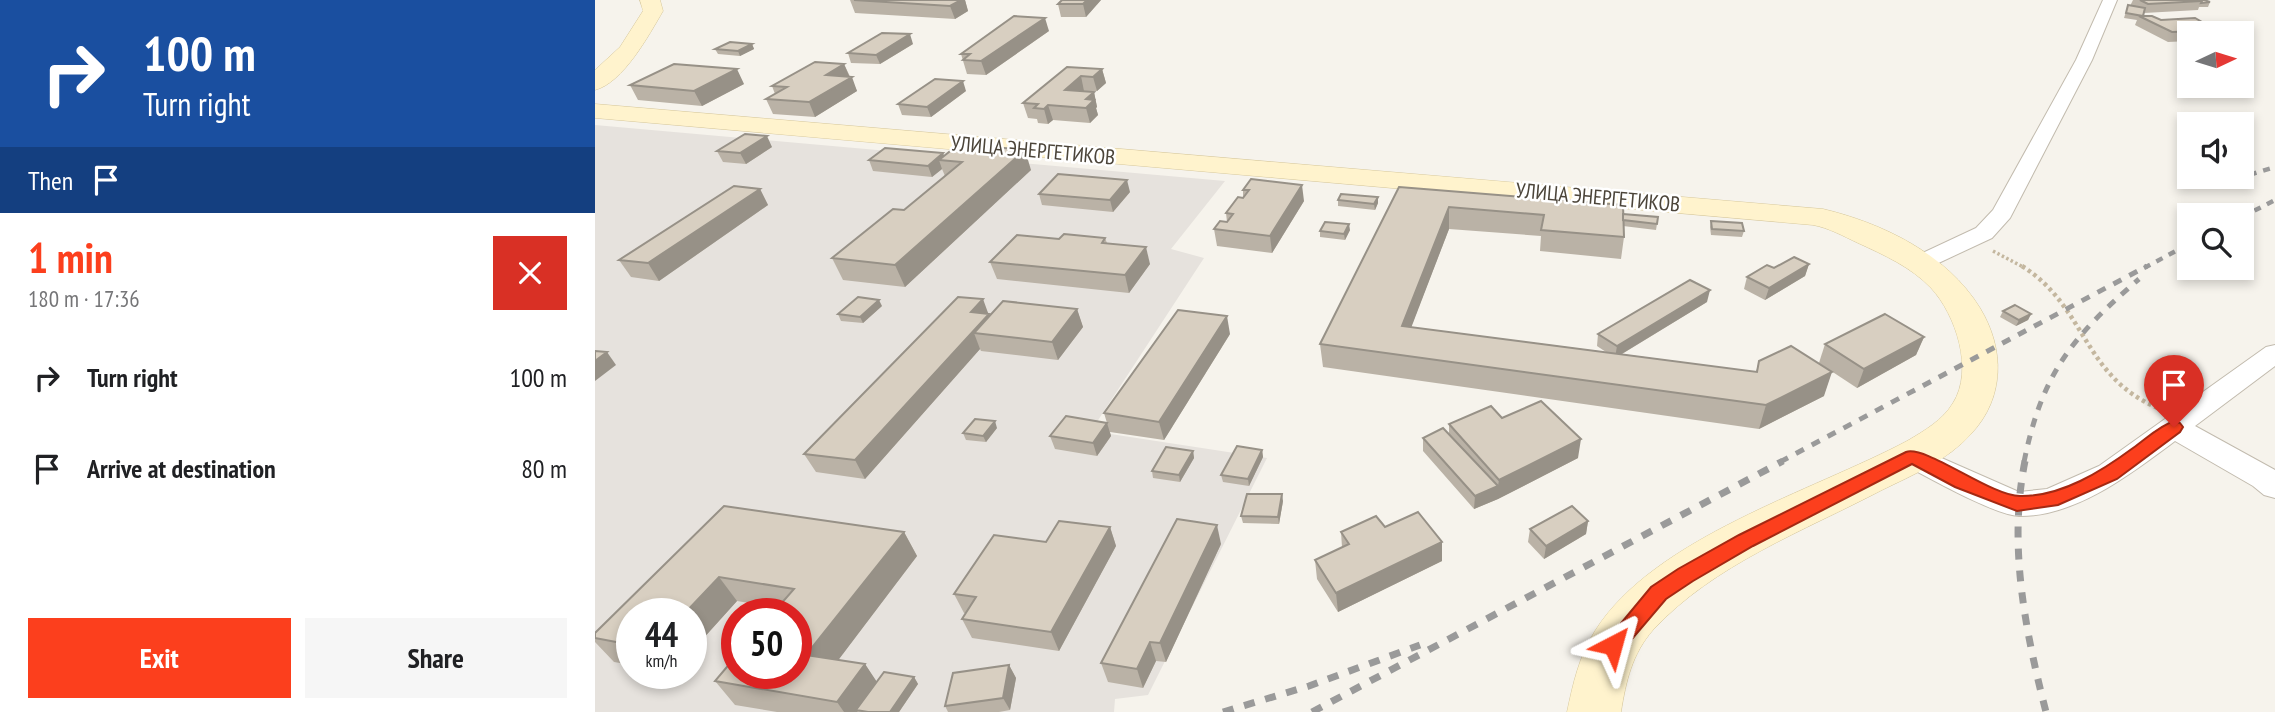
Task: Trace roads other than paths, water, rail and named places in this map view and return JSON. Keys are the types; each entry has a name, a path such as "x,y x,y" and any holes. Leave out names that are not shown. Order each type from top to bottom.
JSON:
{"main road":[{"path":"595,83 628,51 653,11 650,0"},
{"name":"УЛИЦА ЭНЕРГЕТИКОВ","path":"595,111 649,118 1753,211 1832,220 1921,262 1948,286 1961,302 1976,338 1982,373 1972,406 1958,424 1912,456 1710,559 1658,593 1613,645 1601,677 1594,712"}],"street":[{"path":"1921,262 1970,240 1994,223 2011,200 2084,60 2110,0"},
{"path":"1912,456 1962,482 2017,504 2051,500 2110,474 2275,353"},
{"path":"2181,422 2275,487"}],"railway":[{"path":"2254,173 2275,167"},
{"path":"2254,211 2275,200"},
{"path":"2144,268 2177,250"},
{"path":"1780,462 2147,266"},
{"path":"2024,462 2040,404 2063,359 2095,320 2139,279"},
{"path":"1312,712 1783,461"},
{"path":"2025,461 2018,524 2021,587 2031,650 2046,712"},
{"path":"1223,712 1309,686 1420,645"}]}
